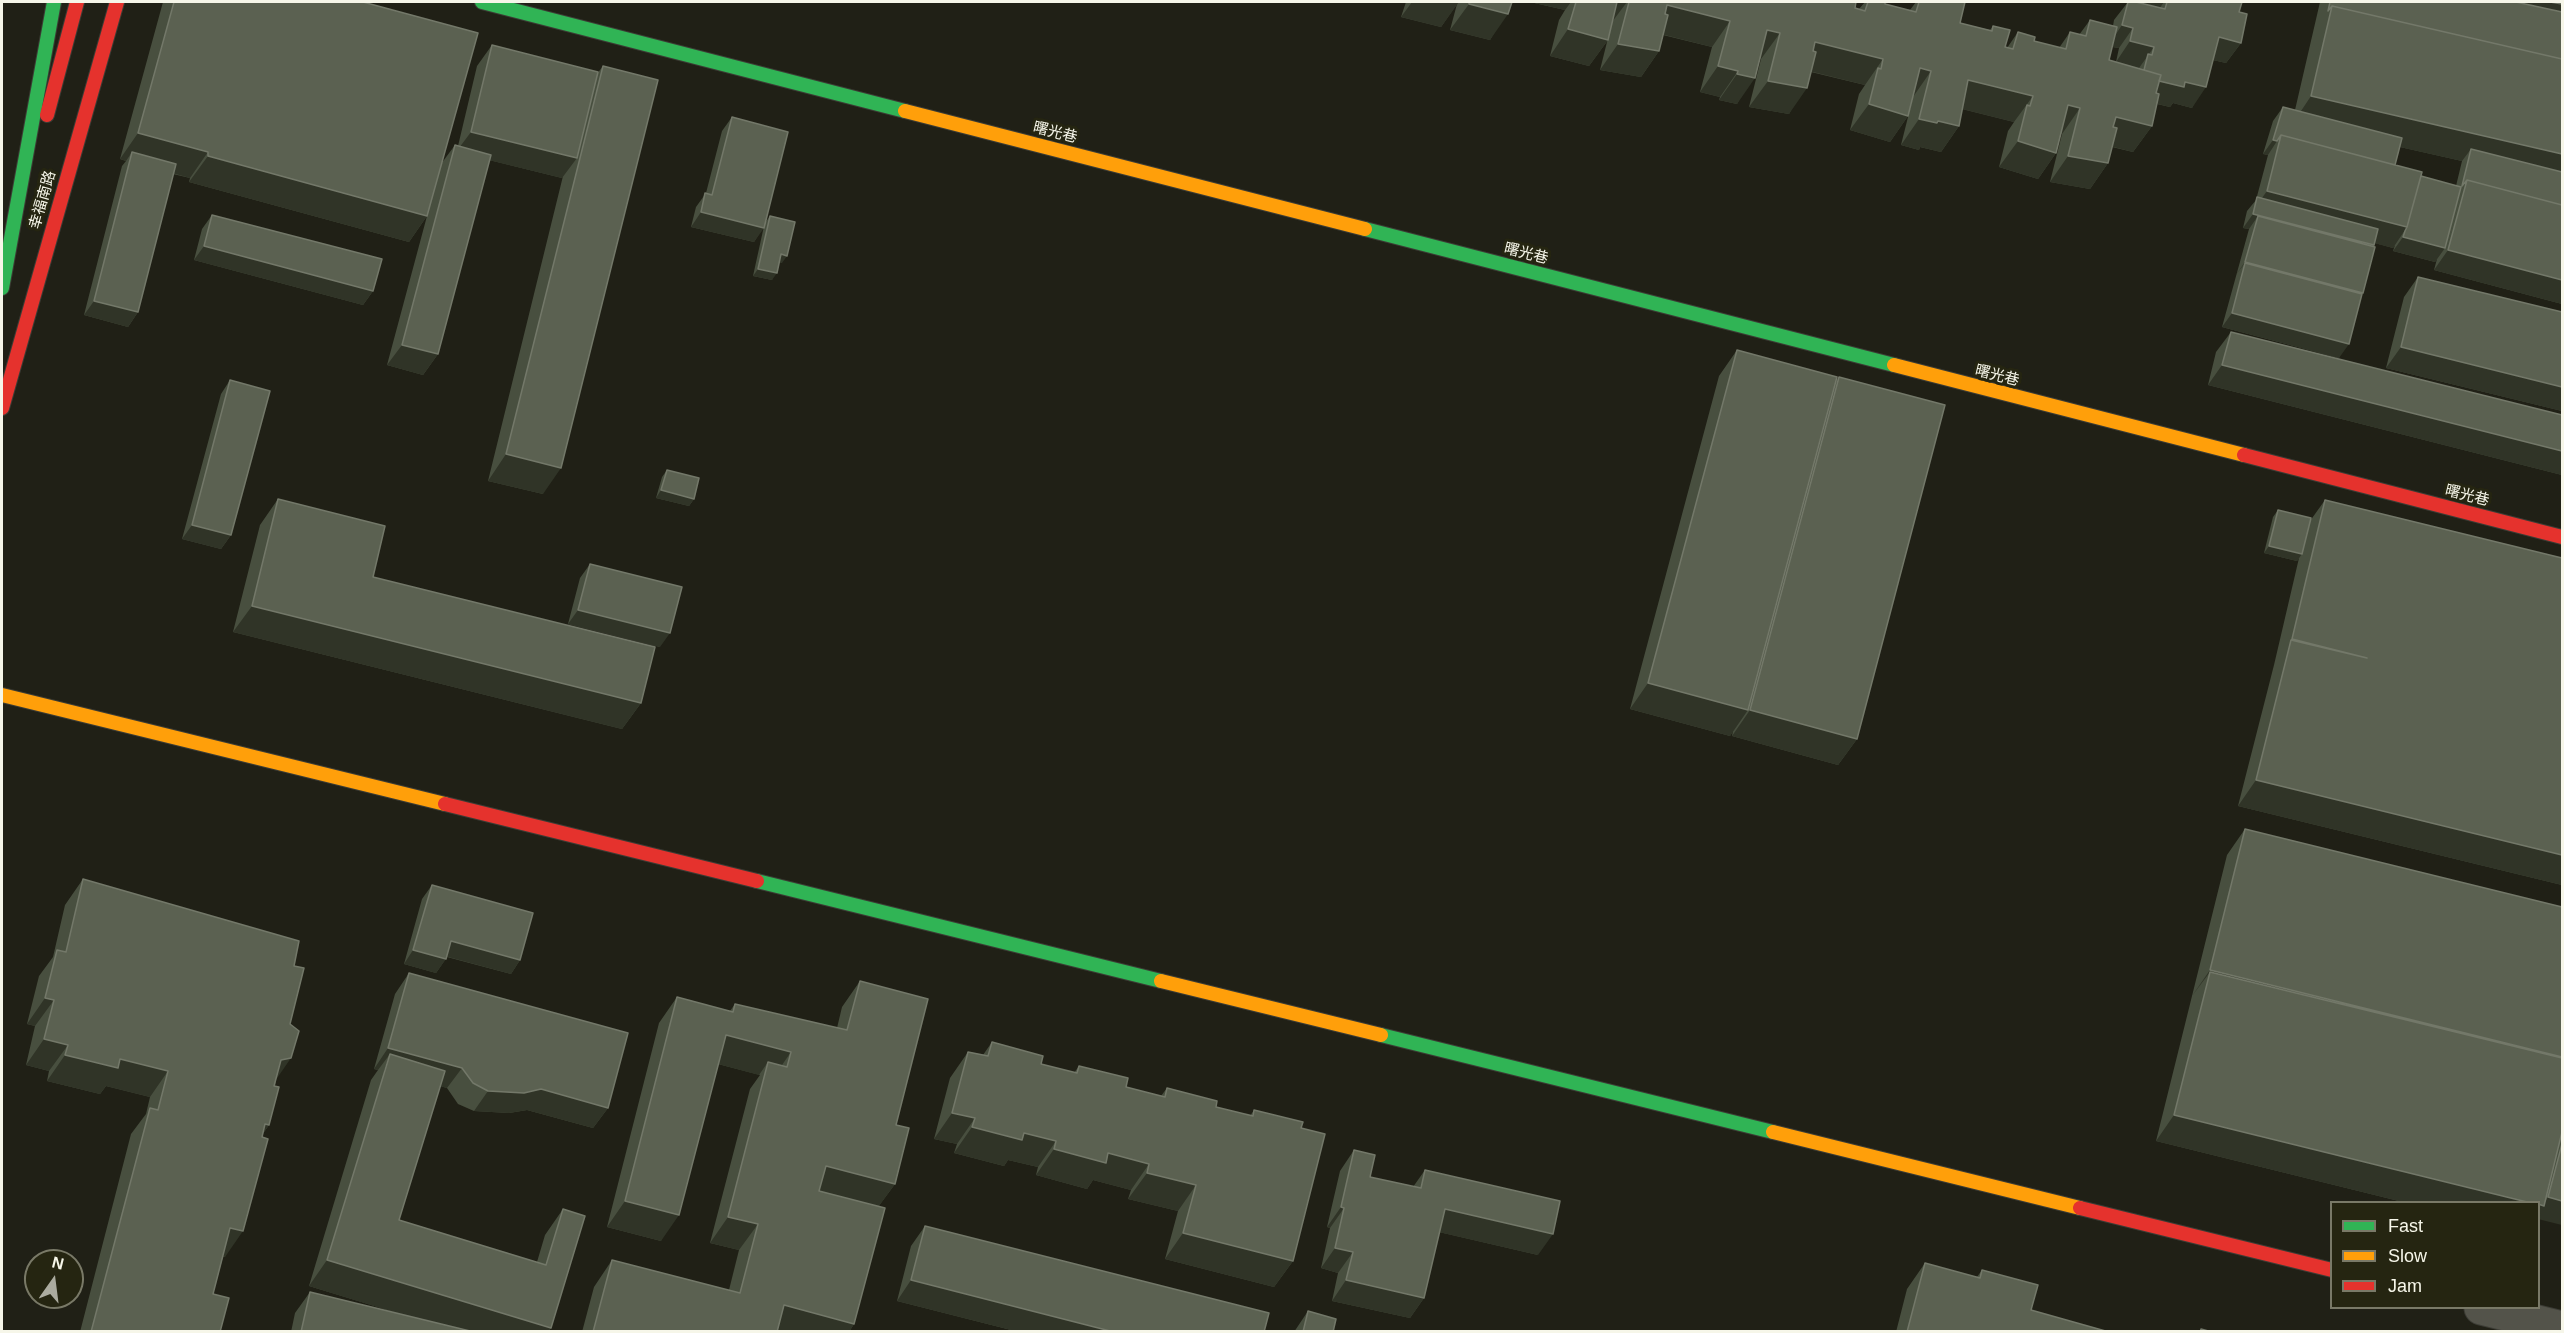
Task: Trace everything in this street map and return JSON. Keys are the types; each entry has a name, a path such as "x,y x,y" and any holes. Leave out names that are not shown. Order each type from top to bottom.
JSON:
{"main road":[{"path":"7,268 54,2"},
{"path":"2,288 77,2"},
{"name":"幸福南路","path":"2,408 117,2"},
{"name":"曙光巷","path":"482,2 2562,537"},
{"path":"2,694 2330,1270"}],"street":[{"path":"2485,1309 2562,1328"}],"building":[{"path":"174,2 363,2 478,33 427,216 208,156 208,152 138,133"},
{"path":"1469,2 1512,2 1508,14 1469,4"},
{"path":"1576,2 1617,2 1608,40 1568,29"},
{"path":"1629,2 1856,2 1855,8 1865,11 1868,2 1885,2 1885,4 1916,12 1919,2 1965,2 1960,23 1992,31 1993,26 2010,30 2005,47 2013,49 2018,32 2035,37 2034,41 2066,49 2070,32 2086,36 2090,20 2117,27 2109,60 2161,75 2156,93 2159,94 2152,126 2116,117 2113,127 2117,128 2108,163 2068,156 2080,108 2068,105 2056,153 2018,141 2027,105 2030,106 2033,96 1968,80 1959,126 1919,119 1931,71 1920,68 1908,116 1869,104 1878,68 1881,69 1883,59 1815,42 1813,51 1816,52 1807,88 1768,81 1780,33 1767,30 1755,78 1737,74 1738,71 1718,66 1730,21 1667,5 1665,14 1668,15 1659,51 1618,44"},
{"path":"2128,2 2165,9 2167,2 2242,2 2239,12 2247,14 2241,43 2219,37 2206,87 2185,82 2184,87 2159,81 2161,75 2144,70 2148,54 2152,55 2154,47 2130,41 2133,28 2122,25"},
{"path":"2330,2 2516,2 2562,12 2562,59 2332,6 2328,11"},
{"path":"2332,6 2562,59 2562,154 2311,96"},
{"path":"492,45 598,72 577,158 471,132"},
{"path":"603,66 658,80 561,468 506,454"},
{"path":"2283,107 2402,138 2395,165 2281,135 2277,141 2273,140"},
{"path":"732,117 788,132 764,228 701,212 705,193 712,195"},
{"path":"2281,135 2422,172 2407,227 2267,191"},
{"path":"455,145 491,155 438,354 402,345"},
{"path":"2471,149 2562,172 2562,205 2467,180 2462,186"},
{"path":"132,152 176,164 138,312 94,301"},
{"path":"2421,176 2461,187 2445,248 2403,237"},
{"path":"2467,180 2562,205 2562,280 2448,250"},
{"path":"2257,197 2378,229 2374,245 2253,214"},
{"path":"212,215 382,259 373,291 204,246"},
{"path":"770,216 795,222 787,256 781,254 777,273 758,269"},
{"path":"2258,216 2375,247 2363,293 2245,262"},
{"path":"2245,263 2362,294 2349,344 2232,313"},
{"path":"2418,277 2562,312 2562,387 2401,347"},
{"path":"2231,332 2562,415 2562,451 2222,365"},
{"path":"1737,350 1837,377 1748,710 1648,683"},
{"path":"1839,377 1945,405 1857,739 1750,710"},
{"path":"230,380 270,391 231,535 192,525"},
{"path":"667,470 699,478 694,499 661,490"},
{"path":"278,499 385,526 373,577 655,647 641,703 252,606"},
{"path":"2325,500 2562,558 2562,855 2256,780 2291,640 2367,658 2292,639"},
{"path":"2278,510 2311,518 2302,554 2269,546"},
{"path":"590,564 682,587 670,633 578,610"},
{"path":"2245,829 2562,907 2562,1057 2210,970"},
{"path":"83,879 299,941 294,966 304,968 290,1024 299,1031 291,1058 281,1060 274,1086 279,1087 269,1125 265,1124 262,1137 268,1139 243,1231 230,1228 213,1294 229,1298 220,1332 91,1332 150,1108 158,1110 168,1071 120,1059 118,1068 65,1055 68,1045 44,1039 54,1000 45,998 57,950 66,952"},
{"path":"432,885 533,913 520,960 451,941 446,959 413,950"},
{"path":"2210,972 2562,1058 2562,1132 2544,1206 2540,1205 2540,1201 2523,1201 2174,1115"},
{"path":"409,973 628,1033 608,1108 541,1089 524,1093 488,1091 473,1083 462,1068 388,1048"},
{"path":"860,981 928,999 896,1125 909,1128 895,1184 826,1166 819,1191 885,1208 854,1324 784,1305 777,1332 593,1332 612,1260 740,1293 758,1224 728,1217 768,1062 787,1067 791,1052 726,1035 679,1215 625,1201 677,997 733,1012 735,1004 847,1030"},
{"path":"992,1042 1043,1056 1041,1064 1077,1073 1079,1066 1128,1078 1126,1087 1165,1097 1167,1088 1217,1101 1216,1107 1253,1116 1254,1110 1303,1122 1301,1128 1325,1134 1293,1261 1183,1233 1196,1185 1147,1173 1149,1164 1108,1153 1106,1163 1054,1149 1056,1141 1024,1133 1022,1140 972,1127 975,1118 952,1113 968,1052 988,1056"},
{"path":"390,1054 445,1071 399,1220 546,1265 563,1209 585,1216 551,1328 327,1260"},
{"path":"2562,1144 2562,1201 2548,1197"},
{"path":"1354,1150 1375,1155 1370,1177 1421,1188 1425,1170 1560,1201 1553,1234 1445,1209 1424,1298 1346,1280 1353,1252 1335,1248 1344,1208 1341,1207"},
{"path":"925,1226 1269,1313 1264,1332 1114,1332 911,1280"},
{"path":"1925,1263 1980,1278 1982,1270 2038,1285 2031,1310 2109,1332 1907,1332"},
{"path":"310,1292 474,1332 301,1332"},
{"path":"1308,1311 1336,1319 1333,1332 1303,1332"}],"traffic: fast":[{"path":"2,288 54,2"},
{"path":"482,2 905,111"},
{"path":"1365,229 1894,365"},
{"path":"757,881 1161,981"},
{"path":"1381,1035 1773,1132"}],"traffic: slow":[{"path":"905,111 1365,229"},
{"path":"1894,365 2244,455"},
{"path":"2,695 445,804"},
{"path":"1161,981 1381,1035"},
{"path":"1773,1132 2080,1208"}],"traffic: jam":[{"path":"47,115 77,2"},
{"path":"2,408 117,2"},
{"path":"2244,455 2562,537"},
{"path":"445,804 757,881"},
{"path":"2080,1208 2330,1270"}]}
